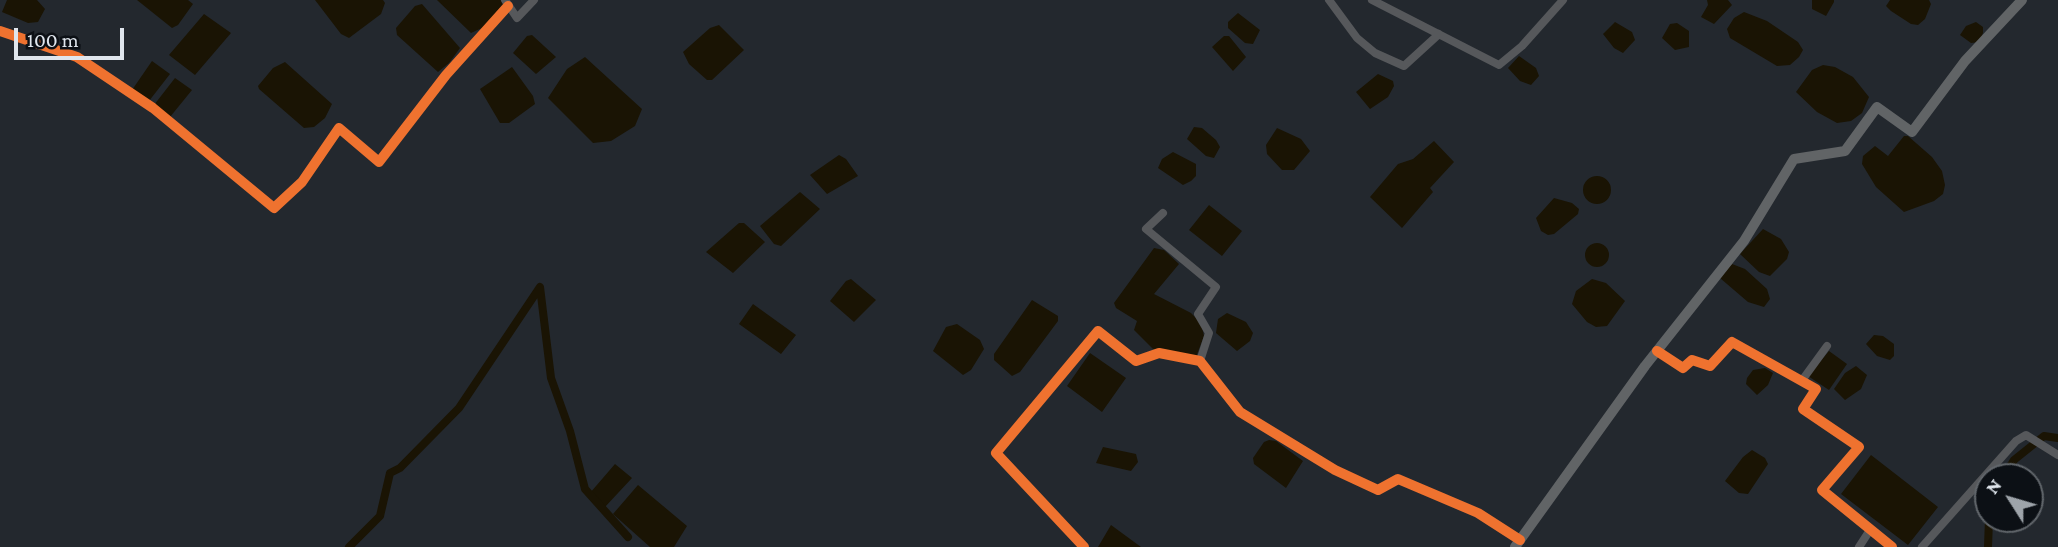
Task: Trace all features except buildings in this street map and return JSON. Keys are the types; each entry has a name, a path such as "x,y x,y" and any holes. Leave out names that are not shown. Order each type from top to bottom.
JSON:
{"main road":[{"path":"1518,543 1657,351 1744,241 1794,159 1845,151 1877,107 1912,132 1965,61 2022,0"}],"street":[{"path":"0,31 77,57 153,107 274,208 302,182 339,128 379,162 446,75 507,3 517,18 534,0"},
{"path":"1329,0 1357,38 1375,53 1404,66 1439,34"},
{"path":"1372,0 1499,65 1522,46 1563,0"},
{"path":"1163,213 1146,229 1216,287 1198,314 1209,333 1200,361"},
{"path":"1084,547 996,453 1098,331 1136,361 1159,353 1200,361 1240,412 1335,470 1378,490 1398,479 1478,513 1518,543"},
{"path":"1657,351 1683,368 1692,360 1710,366 1732,342 1816,388 1803,409 1859,447 1822,490 1892,547"},
{"path":"1803,379 1827,346"},
{"path":"1922,547 2009,448 2026,435 2044,449 2058,455"},
{"path":"1859,547 1870,530"}],"shaded area":[{"path":"7,0 37,0 45,9 38,22 28,23 2,12"},
{"path":"137,0 188,0 193,4 178,25 172,28"},
{"path":"315,0 383,0 385,3 381,14 349,38 341,34"},
{"path":"437,0 501,0 503,4 484,27 471,33"},
{"path":"1707,0 1728,0 1732,5 1714,24 1701,17 1708,5"},
{"path":"1812,0 1834,2 1826,16 1812,9"},
{"path":"1890,0 1929,0 1931,4 1925,19 1918,25 1911,24 1891,11 1886,6"},
{"path":"422,4 460,48 438,72 397,35 396,28 415,6"},
{"path":"1744,12 1767,21 1798,42 1803,50 1799,57 1790,65 1777,66 1730,38 1727,29 1734,18"},
{"path":"1238,13 1260,30 1253,44 1245,43 1228,28 1228,22"},
{"path":"204,14 231,33 195,75 169,55"},
{"path":"1615,22 1632,32 1635,40 1623,53 1614,48 1603,34"},
{"path":"1976,22 1983,27 1983,33 1979,42 1971,43 1960,35 1966,26"},
{"path":"1677,23 1689,31 1689,47 1675,50 1662,38 1670,24"},
{"path":"719,25 744,50 712,80 707,80 689,64 683,52 710,28"},
{"path":"532,35 556,57 536,74 513,53 527,36"},
{"path":"1224,36 1229,36 1246,57 1233,71 1212,47"},
{"path":"1519,56 1536,68 1539,76 1531,85 1520,81 1508,68"},
{"path":"585,57 642,109 635,126 611,141 593,143 548,98 567,69"},
{"path":"152,61 170,74 149,101 132,90"},
{"path":"285,62 332,104 325,118 314,127 304,128 259,89 258,86 273,68"},
{"path":"1823,65 1835,67 1853,77 1869,97 1862,113 1851,121 1837,123 1817,112 1796,92 1812,70"},
{"path":"512,67 533,96 535,104 509,123 500,123 480,89"},
{"path":"1378,74 1393,81 1394,86 1388,97 1370,109 1356,92"},
{"path":"175,78 192,90 170,117 154,105"},
{"path":"1194,127 1202,128 1216,140 1220,147 1214,158 1206,156 1187,139"},
{"path":"1277,128 1301,139 1310,151 1294,170 1282,170 1267,154 1266,145"},
{"path":"1904,136 1908,136 1932,157 1942,171 1945,185 1943,194 1934,201 1904,212 1876,187 1862,164 1863,156 1875,146 1888,156"},
{"path":"1434,141 1454,162 1430,188 1433,192 1402,228 1370,197 1398,164 1413,159"},
{"path":"1173,152 1196,164 1196,176 1183,185 1158,168 1162,159"},
{"path":"839,155 846,159 858,176 827,194 810,175"},
{"path":"1597,176 1607,180 1611,190 1607,200 1597,204 1587,200 1583,190 1587,180"},
{"path":"800,192 820,209 781,246 774,244 760,226"},
{"path":"1554,198 1572,203 1579,209 1578,214 1554,234 1548,235 1541,231 1536,218"},
{"path":"1209,205 1242,231 1222,256 1189,230"},
{"path":"739,223 744,223 765,242 733,273 706,252"},
{"path":"1763,229 1781,239 1789,252 1787,259 1770,276 1759,272 1740,254"},
{"path":"1597,243 1606,246 1609,255 1606,264 1597,267 1588,264 1585,255 1588,246"},
{"path":"1154,248 1164,250 1179,264 1154,294 1191,313 1201,323 1204,336 1196,357 1153,349 1134,330 1137,321 1116,308 1114,303"},
{"path":"1732,264 1745,269 1767,289 1770,299 1764,307 1748,302 1720,278"},
{"path":"851,279 876,300 854,322 830,301 846,281"},
{"path":"1592,279 1606,283 1625,301 1607,326 1596,327 1587,322 1572,304 1576,291"},
{"path":"1032,300 1058,316 1058,321 1020,372 1012,376 994,360 994,354"},
{"path":"753,304 796,335 781,354 739,324"},
{"path":"1227,313 1246,322 1253,333 1250,341 1237,351 1216,333 1218,319"},
{"path":"957,324 980,340 984,349 971,370 963,375 933,351 946,327"},
{"path":"1874,335 1883,336 1894,344 1894,356 1890,360 1877,356 1866,344"},
{"path":"1829,351 1847,364 1829,390 1808,376"},
{"path":"1090,353 1126,378 1102,412 1067,386"},
{"path":"1856,366 1867,375 1861,389 1845,400 1834,389 1845,373"},
{"path":"1765,368 1773,373 1768,385 1757,395 1746,384 1747,378 1753,370"},
{"path":"1276,441 1303,461 1286,488 1254,464 1253,458 1264,442"},
{"path":"1103,447 1136,454 1138,462 1131,471 1096,463"},
{"path":"1752,450 1765,458 1768,464 1748,494 1739,493 1725,481 1743,457"},
{"path":"1871,455 1938,507 1908,545 1841,494"},
{"path":"615,464 632,478 605,507 590,493"},
{"path":"638,485 687,526 674,547 650,547 613,514"},
{"path":"1111,525 1141,547 1098,547"}],"waterway":[{"path":"349,547 380,516 390,473 400,468 459,408 540,287 551,378 570,431 585,489 628,537"},
{"path":"2012,463 2044,436 2058,438"},
{"path":"1988,533 1988,547"}],"cycle path":[{"path":"0,31 77,57 153,108 274,208 302,182 339,128 379,162 446,75 508,6"},
{"path":"1084,547 996,453 1098,331 1136,361 1159,353 1200,361 1240,412 1335,470 1378,490 1398,479 1478,513 1520,540"},
{"path":"1657,351 1683,368 1692,360 1710,366 1732,342 1816,389 1803,409 1859,447 1822,490 1892,547"}]}
